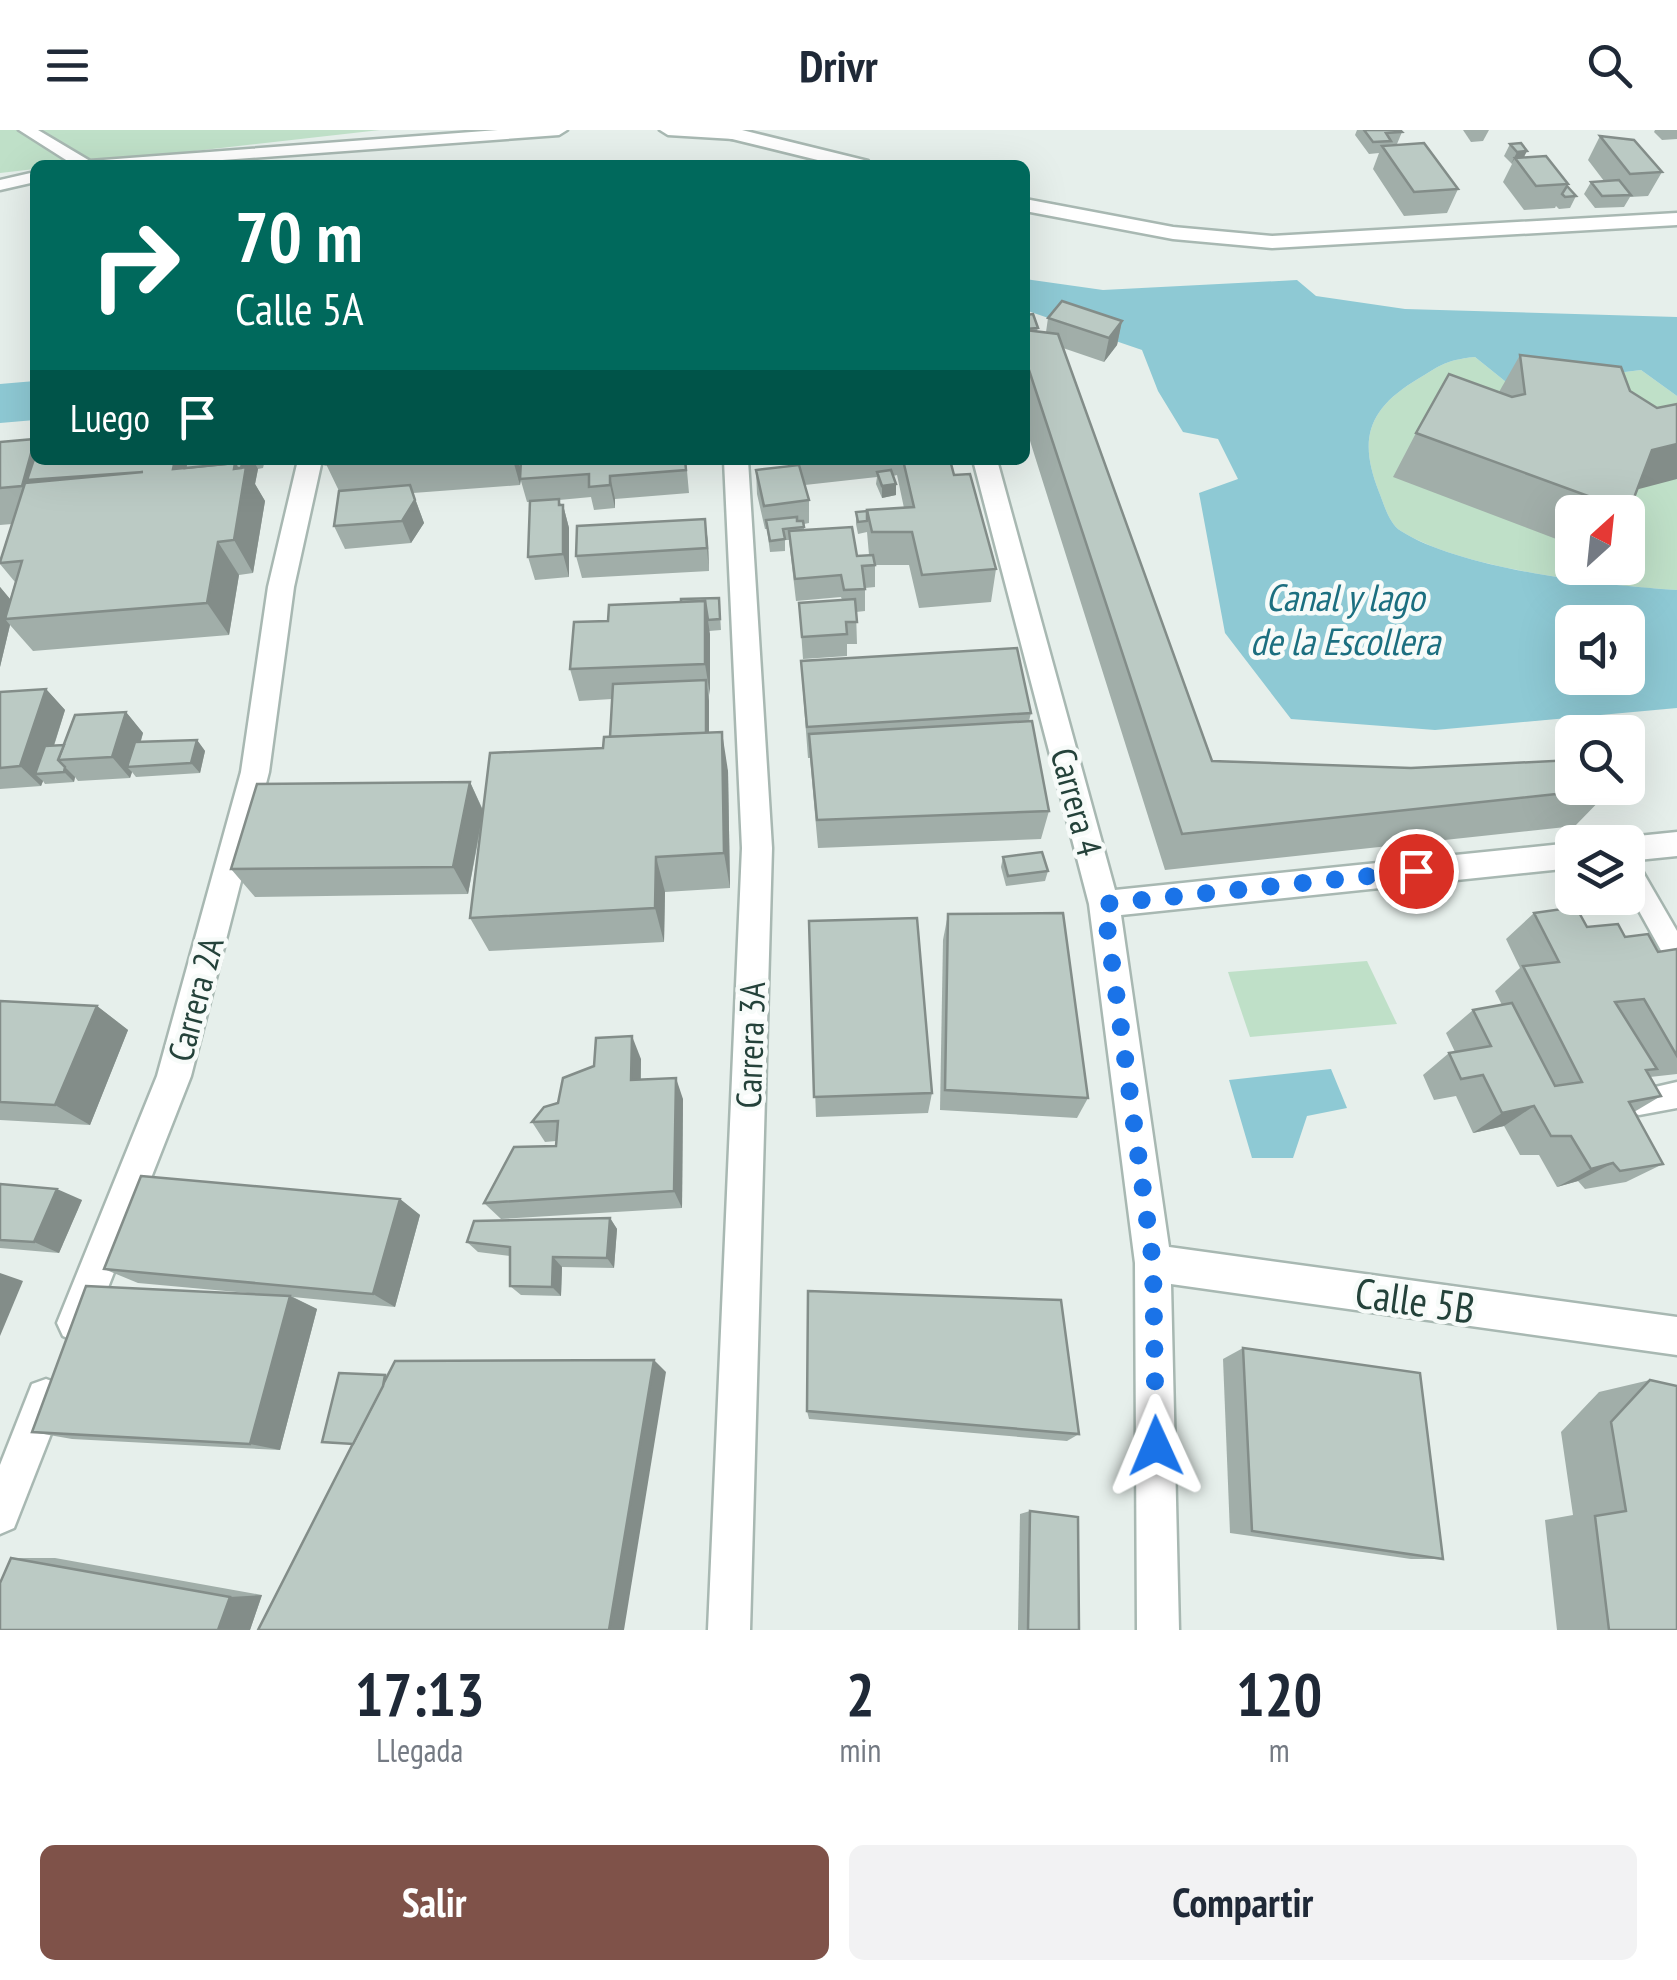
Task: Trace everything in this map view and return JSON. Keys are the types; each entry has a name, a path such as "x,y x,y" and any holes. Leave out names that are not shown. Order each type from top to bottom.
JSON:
{"street":[{"path":"734,132 842,160"},
{"path":"1030,206 1174,233 1272,242 1677,219"},
{"name":"Carrera 2A","path":"0,1514 174,1076 254,772 281,587 309,465"},
{"name":"Carrera 3A","path":"729,1630 757,848 736,465"},
{"name":"Carrera 4","path":"986,465 1104,904 1153,1263 1158,1630"},
{"path":"1645,847 1677,844"},
{"path":"1104,904 1555,856"},
{"name":"Calle 5B","path":"1153,1263 1677,1336"}],"lane":[{"path":"27,130 76,160"},
{"path":"160,160 559,130"},
{"path":"668,130 734,132"},
{"path":"0,185 30,178"},
{"path":"1645,899 1677,955"},
{"path":"1639,1102 1677,1095"}],"green space":[{"path":"0,130 380,130 115,160 30,160 30,170 0,173"},
{"path":"1475,357 1511,386 1641,370 1677,396 1677,590 1623,585 1645,585 1645,495 1555,495 1555,577 1459,556 1397,528 1387,513 1373,474 1369,457 1371,429 1385,404 1398,393 1456,360"},
{"path":"1367,961 1397,1024 1250,1037 1228,972"}],"water":[{"name":"Canal y lago de la Escollera","path":"1030,280 1103,290 1297,280 1316,296 1405,309 1677,317 1677,396 1641,370 1511,386 1475,357 1464,358 1442,365 1385,404 1371,429 1369,457 1390,519 1401,531 1427,544 1495,565 1555,576 1555,585 1677,590 1677,708 1555,715 1555,719 1435,730 1291,719 1225,633 1199,493 1238,479 1218,439 1183,432 1158,391 1142,350 1030,312"},
{"path":"30,381 30,420 0,423 0,384"},
{"path":"1331,1069 1347,1108 1307,1116 1293,1158 1252,1158 1229,1080"}],"building":[{"path":"1364,130 1402,132 1386,133 1391,141 1373,142"},
{"path":"1600,136 1634,140 1662,172 1630,174"},
{"path":"1424,143 1458,189 1414,192 1382,146"},
{"path":"1521,143 1527,151 1517,152 1510,144"},
{"path":"1546,156 1568,184 1536,186 1515,158"},
{"path":"1619,180 1631,195 1602,196 1591,182"},
{"path":"1567,186 1576,196 1562,194"},
{"path":"1062,301 1122,321 1109,338 1048,318"},
{"path":"1033,314 1038,328 1030,329"},
{"path":"1030,331 1058,334 1212,761 1411,768 1555,761 1555,794 1182,834 1030,373"},
{"path":"1520,355 1621,367 1630,391 1657,408 1677,404 1677,444 1652,450 1635,495 1585,495 1416,433 1449,374 1512,397 1525,394"},
{"path":"30,439 22,486 0,488 0,442"},
{"path":"32,465 246,467 234,540 218,542 207,603 5,619 22,561 0,562 25,483 143,472 27,480"},
{"path":"521,465 686,465 686,470 610,476 610,485 589,487 589,474 520,479"},
{"path":"799,465 809,500 764,506 756,470"},
{"path":"904,465 951,465 954,475 970,474 996,569 922,575 912,532 872,532 867,510 914,507"},
{"path":"891,470 896,484 882,486 877,472"},
{"path":"410,485 415,500 402,521 334,526 339,491"},
{"path":"559,499 559,505 563,505 563,554 528,557 530,501"},
{"path":"867,511 867,521 858,522 856,512"},
{"path":"797,517 804,527 783,529 785,539 770,541 766,520"},
{"path":"705,519 707,548 576,556 577,526"},
{"path":"852,527 857,556 873,555 875,565 862,566 865,589 844,590 841,575 795,579 789,531"},
{"path":"719,598 720,619 708,620 705,601 681,602 681,599"},
{"path":"855,599 857,622 846,622 847,634 802,637 799,603"},
{"path":"705,601 705,664 570,669 574,622 608,621 609,605"},
{"path":"1017,648 1031,713 807,727 801,661"},
{"path":"706,680 706,733 610,737 613,684"},
{"path":"46,689 20,766 0,768 0,692"},
{"path":"126,712 112,757 58,760 75,715"},
{"path":"1032,721 1049,811 817,820 809,734"},
{"path":"722,732 724,853 656,857 655,908 470,918 490,753 603,748 604,737"},
{"path":"197,740 191,763 127,767 135,742"},
{"path":"64,745 58,760 65,767 64,772 35,774 45,746"},
{"path":"470,782 453,867 231,869 257,784"},
{"path":"1042,852 1048,871 1008,876 1003,857"},
{"path":"1555,910 1555,915 1580,915 1587,927 1618,924 1625,937 1648,934 1658,952 1677,949 1677,1056 1644,999 1615,1002 1657,1069 1646,1070 1661,1096 1629,1102 1663,1164 1620,1171 1613,1163 1591,1169 1571,1136 1551,1136 1534,1106 1502,1113 1483,1075 1461,1079 1449,1053 1491,1046 1473,1010 1512,1003 1555,1086 1582,1082 1523,966 1559,962 1534,913"},
{"path":"1063,913 1088,1098 945,1090 948,914"},
{"path":"917,918 932,1093 814,1097 809,921"},
{"path":"0,1001 97,1006 55,1105 0,1102"},
{"path":"632,1036 631,1080 676,1078 674,1191 484,1203 514,1147 556,1146 558,1121 532,1122 544,1107 558,1103 563,1078 594,1066 596,1038"},
{"path":"141,1176 400,1199 373,1294 104,1269"},
{"path":"0,1184 57,1189 34,1242 0,1240"},
{"path":"610,1218 607,1258 553,1257 552,1287 510,1286 510,1247 467,1242 474,1221"},
{"path":"86,1286 290,1296 250,1444 32,1432"},
{"path":"808,1291 1061,1300 1079,1434 807,1411"},
{"path":"1243,1348 1420,1373 1443,1559 1252,1531"},
{"path":"654,1360 609,1630 258,1630 395,1361"},
{"path":"339,1373 385,1375 353,1444 322,1442"},
{"path":"1650,1380 1677,1386 1677,1630 1609,1630 1595,1516 1626,1511 1611,1422"},
{"path":"1030,1511 1078,1517 1079,1630 1028,1630"},
{"path":"11,1558 230,1597 218,1630 0,1630 0,1583"}],"route":[{"path":"1156,1446 1153,1263 1104,904 1416,871"}]}
